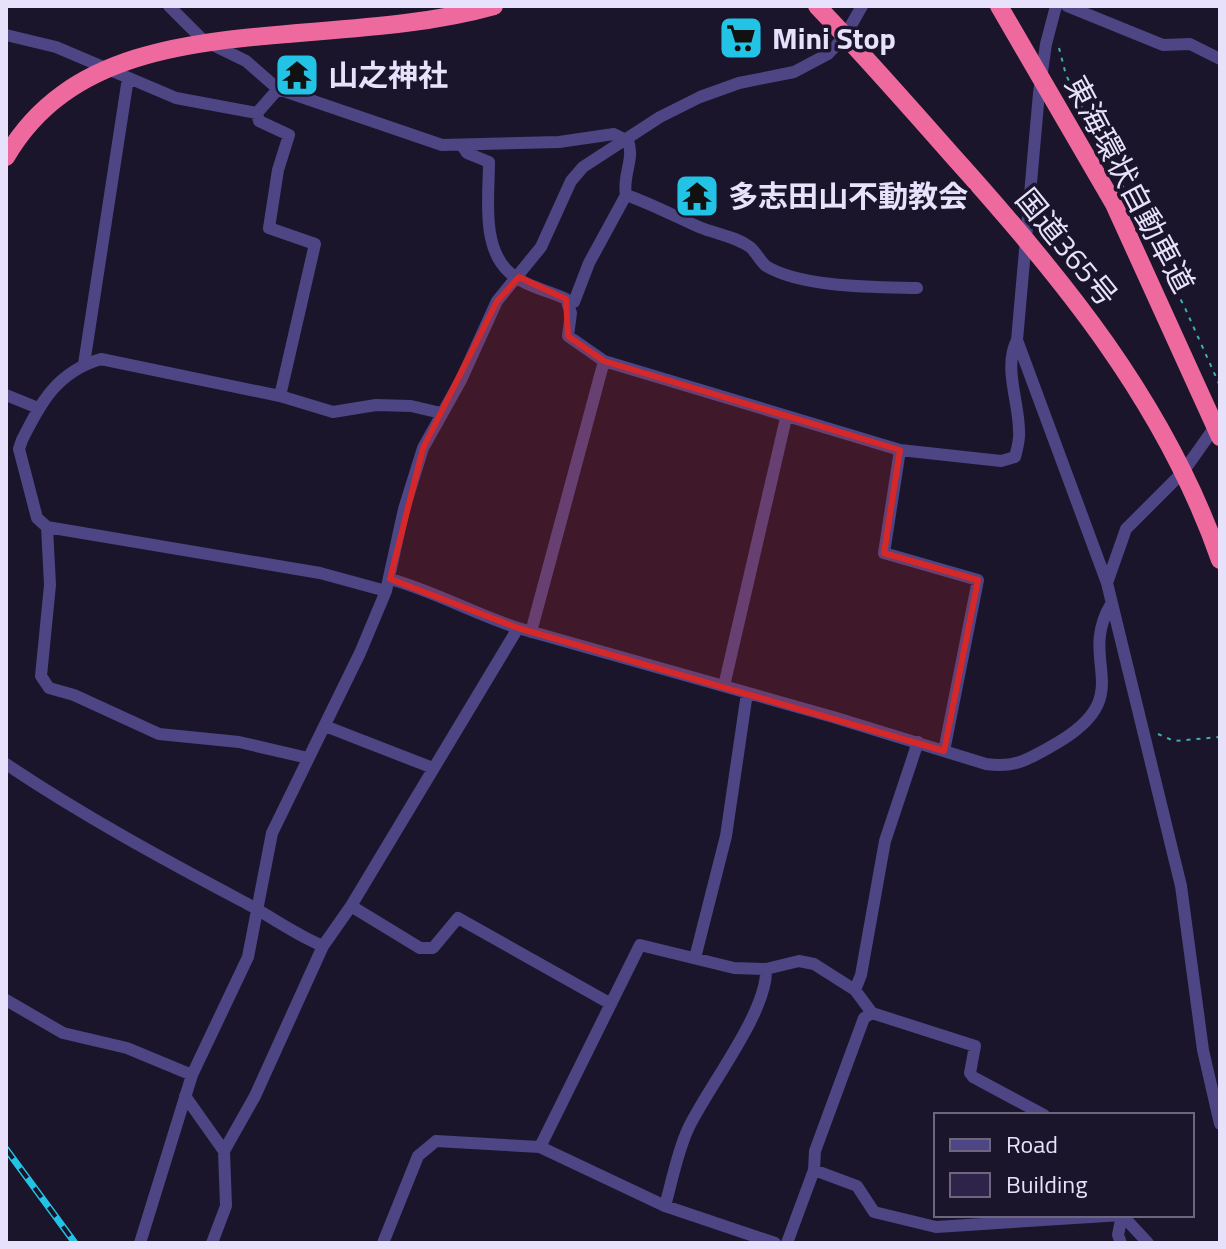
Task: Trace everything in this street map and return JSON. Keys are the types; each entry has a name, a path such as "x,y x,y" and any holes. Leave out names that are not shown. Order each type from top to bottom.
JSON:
{"highway":[{"path":"279,16 429,18 494,6"},
{"name":"国道365号","path":"817,6 1026,237 1074,296 1150,406 1183,472 1220,560"},
{"name":"東海環状自動車道","path":"999,6 1114,204 1220,437"},
{"path":"156,21 199,14"},
{"path":"6,157 44,87 73,62"}],"street":[{"path":"169,6 203,40 246,61 278,89 442,145 463,147 489,141 559,142 614,134 628,141 632,151 623,182 626,195 589,263 574,302 568,305"},
{"path":"140,1243 192,1075 248,957 272,833 325,726 388,585 419,463 497,301 541,247 571,181 583,167 628,141 660,117 700,97 739,83 794,72 828,54 845,36 862,6"},
{"path":"463,147 489,162 489,228 497,255 509,273 566,299 571,313 568,336 604,361 900,450 1001,461 1015,457 1020,432 1012,351 1017,340 1039,93 1056,6"},
{"path":"1067,6 1163,45 1190,44 1220,59"},
{"path":"6,35 56,47 73,62 128,78 176,98 257,113"},
{"path":"84,364 128,78"},
{"path":"257,113 278,89"},
{"path":"257,113 259,121 289,135 278,170 269,228 315,244 280,396"},
{"path":"626,195 663,207 698,226 738,240 751,248 766,265 798,276 849,287 917,288"},
{"path":"1017,340 1107,583 1181,886 1203,1050 1220,1124"},
{"path":"441,413 411,406 376,405 333,412 280,396 101,359 84,364 47,393 22,440 22,462 37,518 47,527 388,585 422,588 473,613 524,630 986,764 1010,767 1083,726 1093,717 1102,697 1102,618 1111,604"},
{"path":"212,1243 226,1206 224,1151 255,1096 323,946 351,906 433,768 524,630 604,361"},
{"path":"6,395 38,408"},
{"path":"724,686 786,418"},
{"path":"1107,583 1126,529 1183,472 1220,419"},
{"path":"6,441 22,440"},
{"path":"900,450 884,553 978,580 944,751"},
{"path":"47,527 50,585 41,676 49,688 74,695 159,734 239,742 308,758"},
{"path":"695,958 726,836 747,693"},
{"path":"325,726 433,768"},
{"path":"855,990 861,975 885,841 918,742"},
{"path":"6,764 120,836 259,910 297,935 323,946"},
{"path":"351,906 420,948 433,948 458,918 611,1004"},
{"path":"540,1147 640,945 734,968 766,969 799,961 814,964 855,990 872,1013 975,1046 970,1073 973,1077 1040,1113"},
{"path":"665,1206 688,1130 749,1021 766,981 766,969"},
{"path":"6,1000 63,1033 127,1048 192,1075"},
{"path":"787,1243 814,1170 815,1151 864,1018 872,1013"},
{"path":"185,1096 224,1151"},
{"path":"383,1243 418,1156 436,1141 540,1147 665,1206 775,1243"},
{"path":"814,1170 857,1186 874,1212 936,1227 1091,1217"},
{"path":"1121,1243 1118,1235 1122,1217"},
{"path":"1124,1217 1148,1243"}],"path":[{"path":"1050,27 1055,33 1066,75 1185,308 1220,386"},
{"path":"1154,733 1174,741 1220,737"}],"highlighted area":[{"path":"519,277 566,299 568,336 604,361 900,450 884,553 978,580 944,751 518,628 390,579 423,448 497,301"}],"building":[{"name":"多志田山不動教会","path":"686,186 711,190 708,207 683,202"}],"railway":[{"path":"6,1149 75,1243"}],"place":[{"name":"Mini Stop","path":"741,38"},
{"name":"山之神社","path":"297,75"},
{"name":"多志田山不動教会","path":"697,196"}]}
